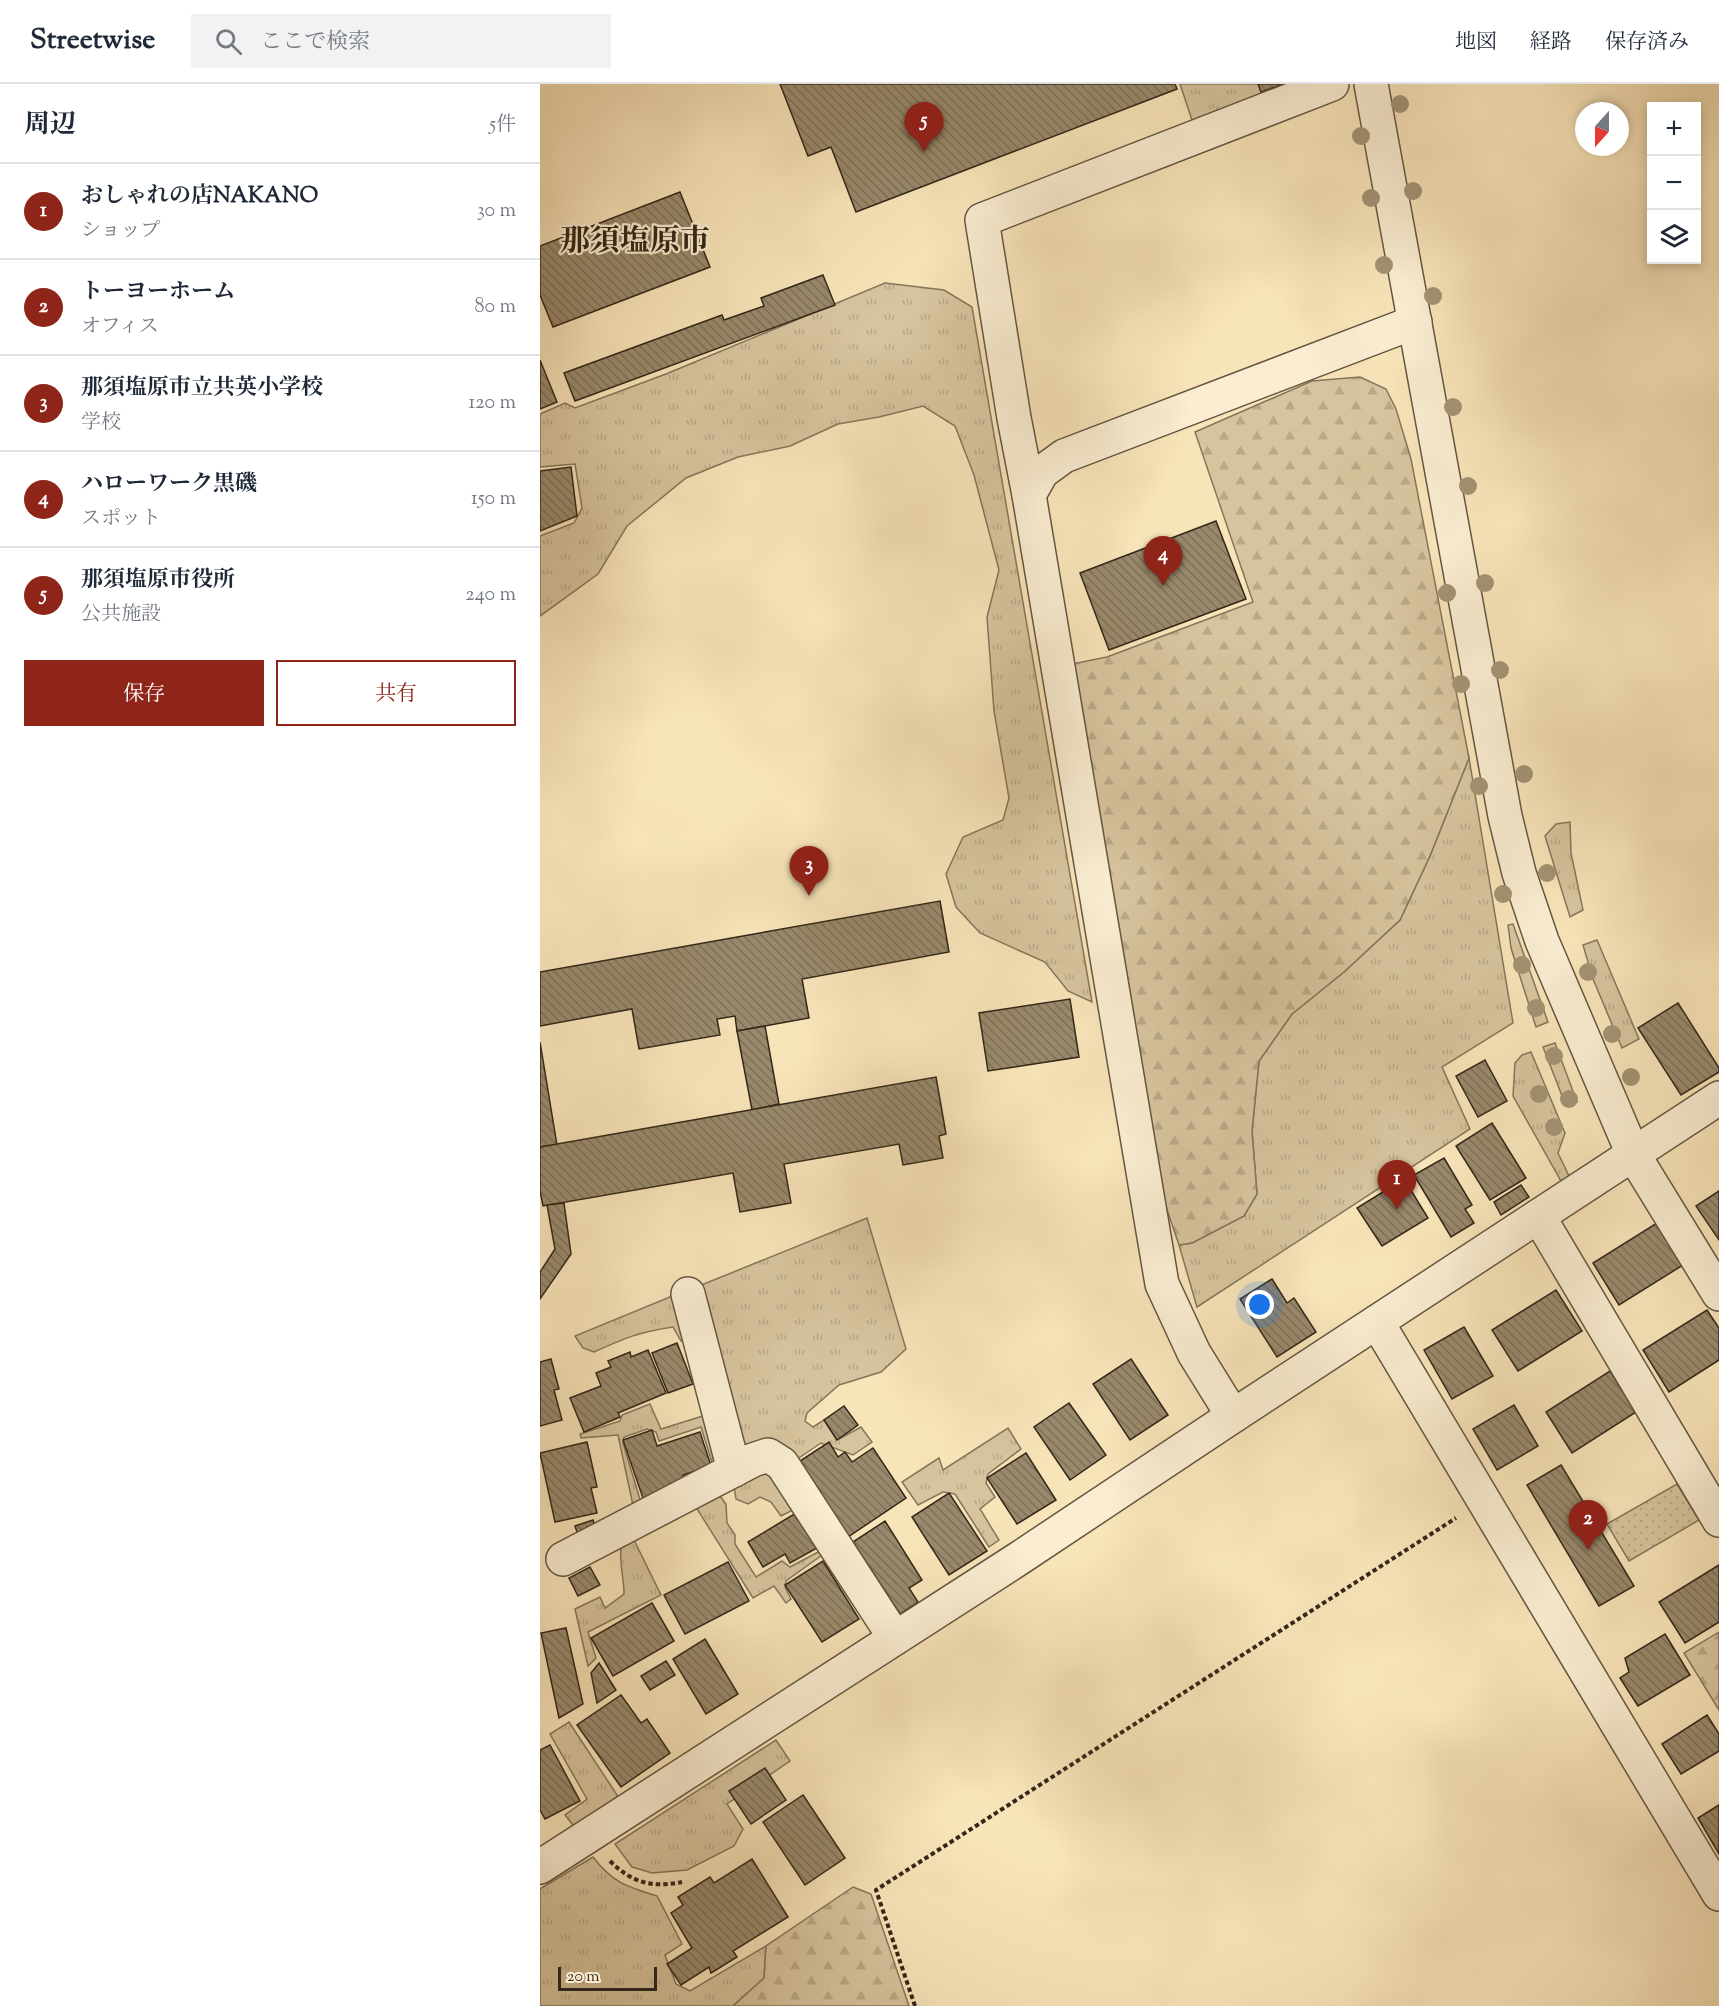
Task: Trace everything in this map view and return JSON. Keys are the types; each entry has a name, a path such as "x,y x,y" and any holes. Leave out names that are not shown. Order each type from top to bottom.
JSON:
{"street":[{"path":"1233,1416 1194,1353 1162,1284 982,220 1332,84"},
{"path":"1371,84 1503,804 1519,873 1542,941 1633,1154 1719,1294"},
{"path":"1029,495 1042,471 1064,456 1415,322"},
{"path":"540,1867 1018,1559 1719,1098"},
{"path":"1539,1217 1719,1521"},
{"path":"688,1294 734,1470"},
{"path":"1377,1322 1719,1894"},
{"path":"563,1559 753,1460 768,1455 782,1464 896,1638"}],"path":[{"path":"915,2006 876,1890 1484,1500"},
{"path":"592,1833 610,1862 625,1875 663,1886 682,1882"}],"green space":[{"path":"1180,84 1306,84 1195,129"},
{"path":"885,283 944,290 972,307 1092,1002 1068,991 1045,962 980,933 956,907 946,874 963,837 1003,820 1009,798 994,711 987,617 999,570 974,475 955,426 923,406 838,424 790,446 738,457 686,478 627,526 598,574 540,616 540,536 574,523 582,508 575,464 540,467 540,414 565,403 575,408 666,374"},
{"path":"1360,377 1386,389 1396,409 1411,459 1469,758 1430,856 1400,920 1344,972 1292,1014 1259,1061 1252,1131 1257,1194 1244,1216 1192,1243 1179,1245 1163,1198 1072,664 1107,657 1253,602 1195,432 1312,381"},
{"path":"1469,758 1513,1023 1442,1067 1470,1129 1197,1307 1179,1245 1192,1243 1244,1216 1257,1194 1252,1131 1259,1061 1292,1014 1344,972 1400,920 1430,856"},
{"path":"1570,822 1571,853 1583,910 1570,917 1545,836 1556,824"},
{"path":"1513,924 1548,1022 1536,1027 1511,948 1508,925"},
{"path":"1597,940 1639,1039 1622,1048 1593,979 1583,945"},
{"path":"1555,1043 1577,1102 1566,1106 1543,1047"},
{"path":"1531,1052 1565,1133 1558,1153 1570,1178 1561,1181 1513,1096 1515,1063 1522,1055"},
{"path":"867,1218 906,1349 881,1372 839,1385 807,1413 805,1421 813,1427 824,1420 837,1440 861,1427 872,1442 853,1455 821,1443 793,1462 745,1455 694,1288"},
{"path":"677,1294 689,1344 681,1341 673,1327 632,1336 594,1352 583,1348 575,1336"},
{"path":"650,1404 661,1429 706,1415 719,1467 714,1469 701,1427 659,1441 656,1432 647,1429 624,1437 623,1443 642,1506 634,1510 618,1435 581,1438 580,1434 620,1421 622,1415"},
{"path":"1008,1428 1021,1449 988,1474 986,1483 995,1497 980,1509 999,1540 989,1547 955,1494 943,1492 918,1505 902,1482 939,1458 943,1470"},
{"path":"764,1470 775,1479 795,1509 781,1516 771,1502 760,1497 748,1504 736,1499 734,1486"},
{"path":"1677,1484 1699,1520 1629,1561 1607,1524"},
{"path":"717,1492 726,1504 727,1523 735,1535 735,1544 756,1577 782,1561 790,1567 820,1551 822,1555 786,1581 785,1587 791,1599 786,1603 774,1586 753,1598 694,1504"},
{"path":"633,1538 661,1595 588,1632 596,1658 588,1666 575,1609 600,1597 605,1608 624,1594 621,1547"},
{"path":"1719,1632 1719,1710 1684,1653"},
{"path":"569,1722 619,1798 576,1829 565,1815 587,1799 550,1734"},
{"path":"776,1740 790,1761 727,1804 743,1829 734,1846 687,1870 652,1873 632,1867 615,1844"},
{"path":"593,1857 607,1873 621,1883 657,1896 682,1944 665,1955 676,1984 690,1991 766,1946 764,1978 733,2006 540,2006 540,1889"},
{"path":"853,1887 871,1894 909,2006 733,2006 764,1978 766,1946"}],"building":[{"path":"780,84 1175,84 1177,89 856,212 831,147 808,156"},
{"path":"1258,84 1283,84 1261,92"},
{"path":"680,192 710,267 553,327 540,295 540,246"},
{"path":"823,275 835,305 575,401 564,373 722,315 724,320 764,306 761,298"},
{"path":"540,360 557,402 540,409"},
{"path":"571,467 577,516 540,531 540,471"},
{"path":"1216,521 1246,599 1109,650 1080,573"},
{"path":"940,901 949,952 802,979 809,1018 737,1031 735,1016 717,1019 720,1035 639,1049 632,1009 540,1026 540,972"},
{"path":"1070,999 1079,1057 988,1071 979,1013"},
{"path":"1678,1003 1719,1068 1719,1072 1681,1095 1638,1028"},
{"path":"765,1026 779,1104 752,1110 737,1031"},
{"path":"540,1042 557,1145 540,1147"},
{"path":"1485,1060 1507,1101 1478,1117 1456,1076"},
{"path":"936,1077 946,1134 939,1136 943,1158 903,1165 899,1144 784,1164 791,1203 740,1212 733,1173 543,1206 540,1191 540,1147"},
{"path":"1492,1123 1526,1178 1490,1200 1456,1146"},
{"path":"1444,1158 1472,1205 1465,1209 1474,1223 1451,1237 1414,1175"},
{"path":"1404,1179 1428,1218 1382,1246 1357,1208"},
{"path":"1521,1185 1529,1197 1501,1215 1494,1202"},
{"path":"1719,1191 1719,1240 1696,1206"},
{"path":"564,1203 571,1254 540,1299 540,1272 555,1249 547,1205"},
{"path":"1657,1223 1683,1265 1619,1305 1593,1263"},
{"path":"1272,1279 1287,1303 1294,1298 1316,1332 1277,1357 1240,1299"},
{"path":"1556,1290 1582,1331 1518,1371 1492,1330"},
{"path":"1707,1310 1719,1328 1719,1360 1669,1392 1643,1350"},
{"path":"1464,1327 1493,1376 1452,1399 1424,1350"},
{"path":"677,1343 693,1384 668,1393 652,1353"},
{"path":"648,1350 666,1393 618,1413 620,1417 584,1432 570,1398 601,1386 596,1373 611,1367 608,1361 630,1352 631,1357"},
{"path":"551,1359 559,1389 554,1390 562,1420 540,1426 540,1362"},
{"path":"1131,1359 1168,1415 1130,1440 1093,1384"},
{"path":"1610,1371 1636,1412 1572,1453 1546,1412"},
{"path":"1069,1403 1106,1455 1070,1480 1034,1427"},
{"path":"1514,1405 1538,1446 1497,1470 1473,1429"},
{"path":"844,1406 858,1425 837,1440 824,1420"},
{"path":"652,1430 657,1446 700,1432 711,1466 683,1475 686,1484 643,1498 623,1440"},
{"path":"587,1442 597,1487 591,1488 597,1513 555,1522 540,1453"},
{"path":"829,1442 838,1457 845,1452 852,1462 873,1448 906,1498 848,1537 797,1463"},
{"path":"1026,1453 1056,1500 1017,1524 987,1478"},
{"path":"1561,1465 1634,1586 1599,1606 1527,1485"},
{"path":"949,1493 987,1551 949,1575 912,1517"},
{"path":"796,1513 817,1548 790,1563 785,1554 763,1567 748,1542"},
{"path":"593,1520 596,1528 578,1535 575,1526"},
{"path":"885,1521 922,1580 909,1588 918,1602 900,1614 853,1542"},
{"path":"823,1561 859,1619 822,1642 785,1585"},
{"path":"728,1562 749,1601 685,1634 664,1595"},
{"path":"1719,1565 1719,1622 1685,1643 1659,1602"},
{"path":"590,1567 600,1585 578,1596 569,1578"},
{"path":"652,1603 674,1641 613,1676 591,1638"},
{"path":"566,1628 583,1704 559,1718 541,1633"},
{"path":"1665,1634 1690,1675 1638,1706 1620,1678 1629,1672 1625,1658"},
{"path":"705,1639 738,1694 706,1714 673,1659"},
{"path":"666,1661 675,1675 650,1690 641,1676"},
{"path":"599,1663 616,1690 597,1703 591,1673"},
{"path":"621,1695 641,1723 647,1719 670,1753 621,1787 577,1725"},
{"path":"1707,1715 1719,1734 1719,1751 1681,1774 1662,1744"},
{"path":"550,1745 580,1801 545,1819 540,1810 540,1750"},
{"path":"765,1768 786,1800 751,1824 729,1791"},
{"path":"803,1795 845,1858 805,1885 763,1822"},
{"path":"1719,1805 1719,1854 1698,1818"},
{"path":"752,1859 788,1917 733,1951 737,1957 711,1973 709,1967 681,1985 667,1964 692,1948 671,1913 683,1905 678,1897 710,1877 714,1883"}],"place":[{"name":"那須塩原市役所","path":"924,152"},
{"name":"ハローワーク黒磯","path":"1163,586"},
{"name":"那須塩原市立共英小学校","path":"809,896"},
{"name":"おしゃれの店NAKANO","path":"1397,1210"},
{"name":"トーヨーホーム","path":"1588,1550"}],"district":[{"name":"那須塩原市","path":"635,242"}]}
